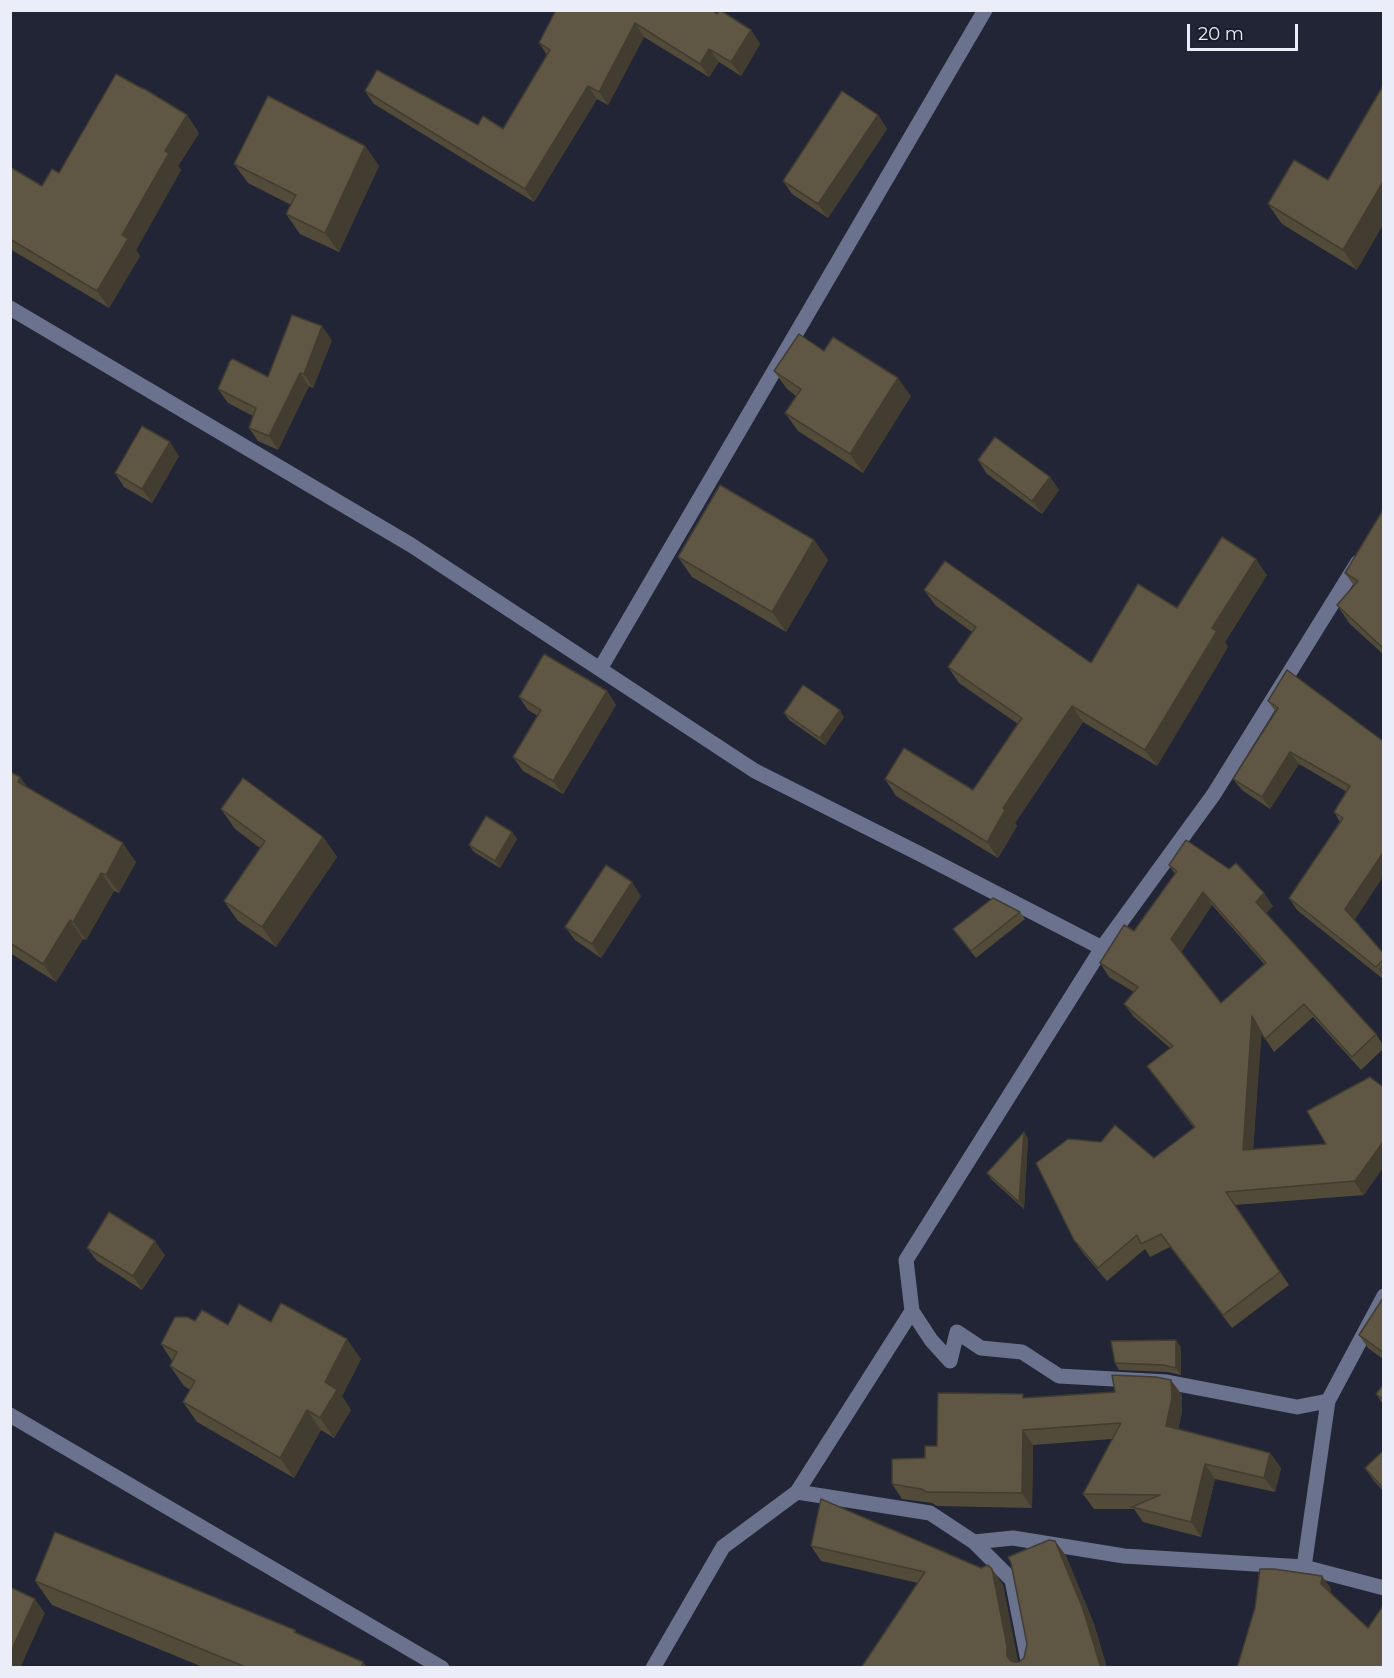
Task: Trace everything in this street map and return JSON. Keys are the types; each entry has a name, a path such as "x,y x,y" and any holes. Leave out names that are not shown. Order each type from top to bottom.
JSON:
{"street":[{"path":"600,669 985,10"},
{"path":"10,308 411,545 754,771 1102,948"},
{"path":"1328,1401 1297,1407 1167,1382 1059,1376 1022,1352 981,1348 957,1332 950,1361 931,1340 912,1311 906,1260 1102,948 1214,794 1365,552"},
{"path":"1304,1567 1328,1401 1383,1296"},
{"path":"653,1668 723,1547 797,1492 912,1311"},
{"path":"10,1415 442,1668"},
{"path":"797,1492 930,1513 974,1542 1012,1580 1028,1668"},
{"path":"974,1542 1013,1538 1124,1556 1304,1567 1383,1588"}],"building":[{"path":"556,10 712,10 717,14 720,10 751,30 731,62 709,49 700,64 635,23 599,92 588,86 525,189 365,91 377,70 478,125 483,116 503,129 550,50 539,43"},
{"path":"116,74 187,115 165,151 169,153 122,235 128,239 97,291 10,239 10,167 42,186 52,169 59,173"},
{"path":"1383,86 1383,182 1343,250 1268,204 1294,160 1328,180"},
{"path":"842,91 878,115 818,204 783,181"},
{"path":"268,96 365,146 325,233 286,214 296,195 234,164"},
{"path":"292,315 322,326 304,374 300,373 269,436 249,428 256,408 218,389 233,359 268,377"},
{"path":"799,334 824,351 833,337 898,378 850,454 785,413 801,389 774,371"},
{"path":"142,426 170,442 142,489 115,473"},
{"path":"995,437 1050,477 1032,501 978,460"},
{"path":"720,485 814,540 772,612 678,557"},
{"path":"1383,510 1383,648 1337,605 1358,581 1345,573"},
{"path":"1222,537 1256,559 1212,628 1217,631 1145,750 1072,706 1003,808 1005,810 987,842 885,779 904,748 973,790 1022,718 948,667 976,627 924,590 945,561 1091,663 1138,584 1177,608"},
{"path":"544,654 607,691 553,781 513,757 541,710 519,697"},
{"path":"1287,670 1383,741 1383,853 1345,909 1383,953 1383,960 1376,967 1289,898 1343,818 1334,812 1350,786 1290,752 1262,797 1233,779 1278,708 1268,701"},
{"path":"803,685 840,710 820,738 784,713"},
{"path":"10,772 20,777 18,782 123,843 106,875 101,873 73,922 70,920 43,964 10,943"},
{"path":"243,778 323,837 262,927 224,901 265,841 221,809"},
{"path":"486,816 512,832 495,861 469,845"},
{"path":"1186,840 1229,869 1236,863 1264,893 1256,902 1376,1034 1352,1057 1304,1004 1265,1039 1252,1016 1243,1150 1326,1144 1307,1111 1370,1077 1383,1087 1383,1142 1355,1181 1226,1192 1280,1272 1223,1315 1161,1234 1141,1244 1137,1235 1098,1268 1074,1240 1036,1163 1068,1139 1101,1142 1115,1125 1154,1158 1195,1127 1147,1066 1173,1046 1124,1004 1138,987 1100,963 1124,925 1134,931 1177,871 1169,865","holes":["1203,892 1266,963 1221,1003 1171,939"]},
{"path":"606,865 632,882 592,944 565,927"},
{"path":"993,898 1020,912 971,951 953,929"},
{"path":"1024,1132 1019,1202 987,1173"},
{"path":"109,1212 155,1241 133,1276 87,1248"},
{"path":"1383,1298 1383,1352 1359,1335"},
{"path":"281,1303 347,1339 325,1382 337,1390 320,1418 307,1410 280,1458 183,1402 195,1381 170,1366 177,1352 161,1344 175,1317 187,1317 195,1321 202,1310 228,1325 239,1304 271,1322"},
{"path":"1176,1340 1176,1368 1163,1365 1115,1363 1111,1341"},
{"path":"1112,1375 1171,1380 1172,1398 1166,1426 1270,1453 1264,1478 1205,1464 1191,1522 1132,1507 1160,1495 1083,1494 1121,1423 1023,1430 1022,1493 927,1492 892,1484 892,1459 925,1458 925,1446 937,1446 938,1393 1023,1394 1023,1398 1115,1392"},
{"path":"1383,1385 1383,1399 1376,1394"},
{"path":"1383,1451 1383,1488 1365,1468"},
{"path":"821,1499 981,1568 988,1565 992,1569 1007,1656 1014,1662 1019,1662 1024,1658 1027,1644 1008,1557 1049,1540 1055,1541 1083,1609 1101,1668 861,1668 925,1572 811,1546"},
{"path":"55,1532 295,1630 294,1632 363,1662 361,1668 248,1668 35,1581"},
{"path":"1260,1569 1322,1576 1321,1584 1368,1628 1383,1606 1383,1668 1237,1668 1255,1608"},
{"path":"10,1587 35,1599 10,1653"}]}
